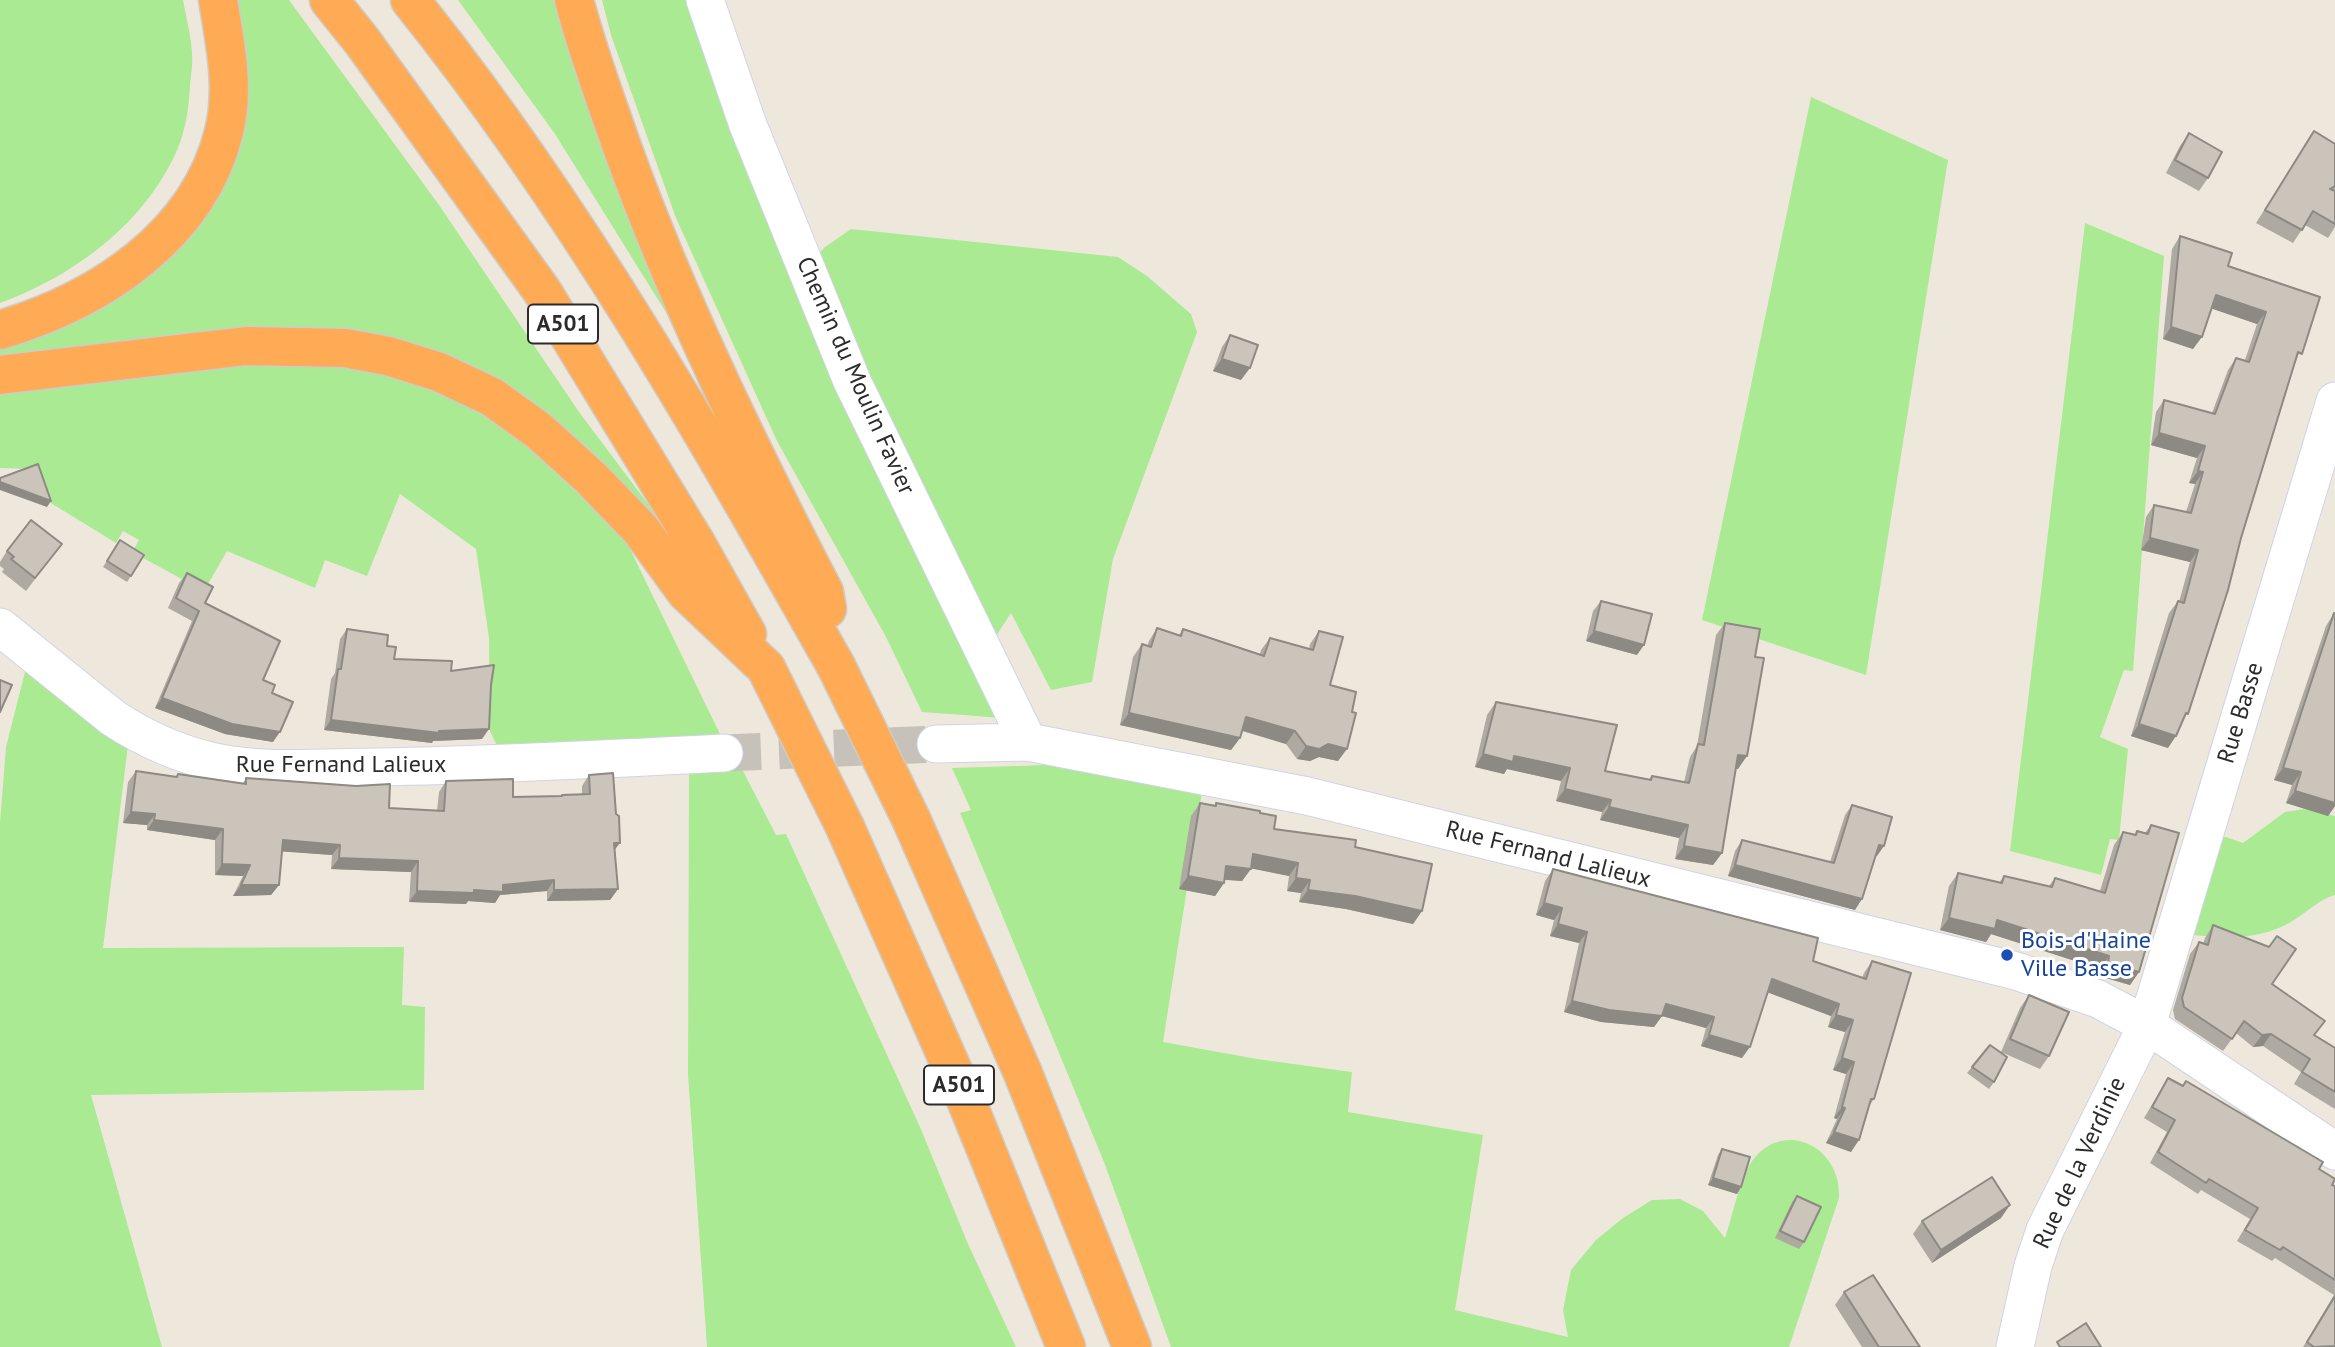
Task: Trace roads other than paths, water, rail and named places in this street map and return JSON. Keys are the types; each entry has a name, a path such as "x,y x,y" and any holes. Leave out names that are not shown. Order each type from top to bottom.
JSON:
{"highway":[{"path":"0,330 61,309 111,282 159,243 193,201 214,163 225,129 229,69 218,0"},
{"name":"A501","path":"329,0 370,52 542,291 697,545 766,668 845,827 966,1100 1066,1347"},
{"name":"A501","path":"410,0 506,128 589,250 751,516 836,667 911,819 1022,1071 1132,1347"},
{"path":"574,0 586,47 652,229 752,453 824,592 836,667"},
{"path":"0,375 246,346 345,348 388,356 439,372 492,397 539,431 591,478 641,530 686,592 766,668"}],"street":[{"name":"Chemin du Moulin Favier","path":"705,0 748,125 852,382 1028,742"},
{"name":"Rue Basse","path":"2147,1025 2335,401"},
{"name":"Rue Fernand Lalieux","path":"0,627 130,729 179,752 226,764 260,768 506,765 724,753"},
{"name":"Rue Fernand Lalieux","path":"936,744 1028,742 1307,796 2016,971 2098,999 2147,1025 2335,1151"},
{"name":"Rue de la Verdinie","path":"2015,1347 2033,1266 2045,1230 2147,1025"}],"tunnel":[{"path":"724,753 936,744"}],"place":[{"name":"Bois-d'Haine Ville Basse","path":"2007,955"}]}
